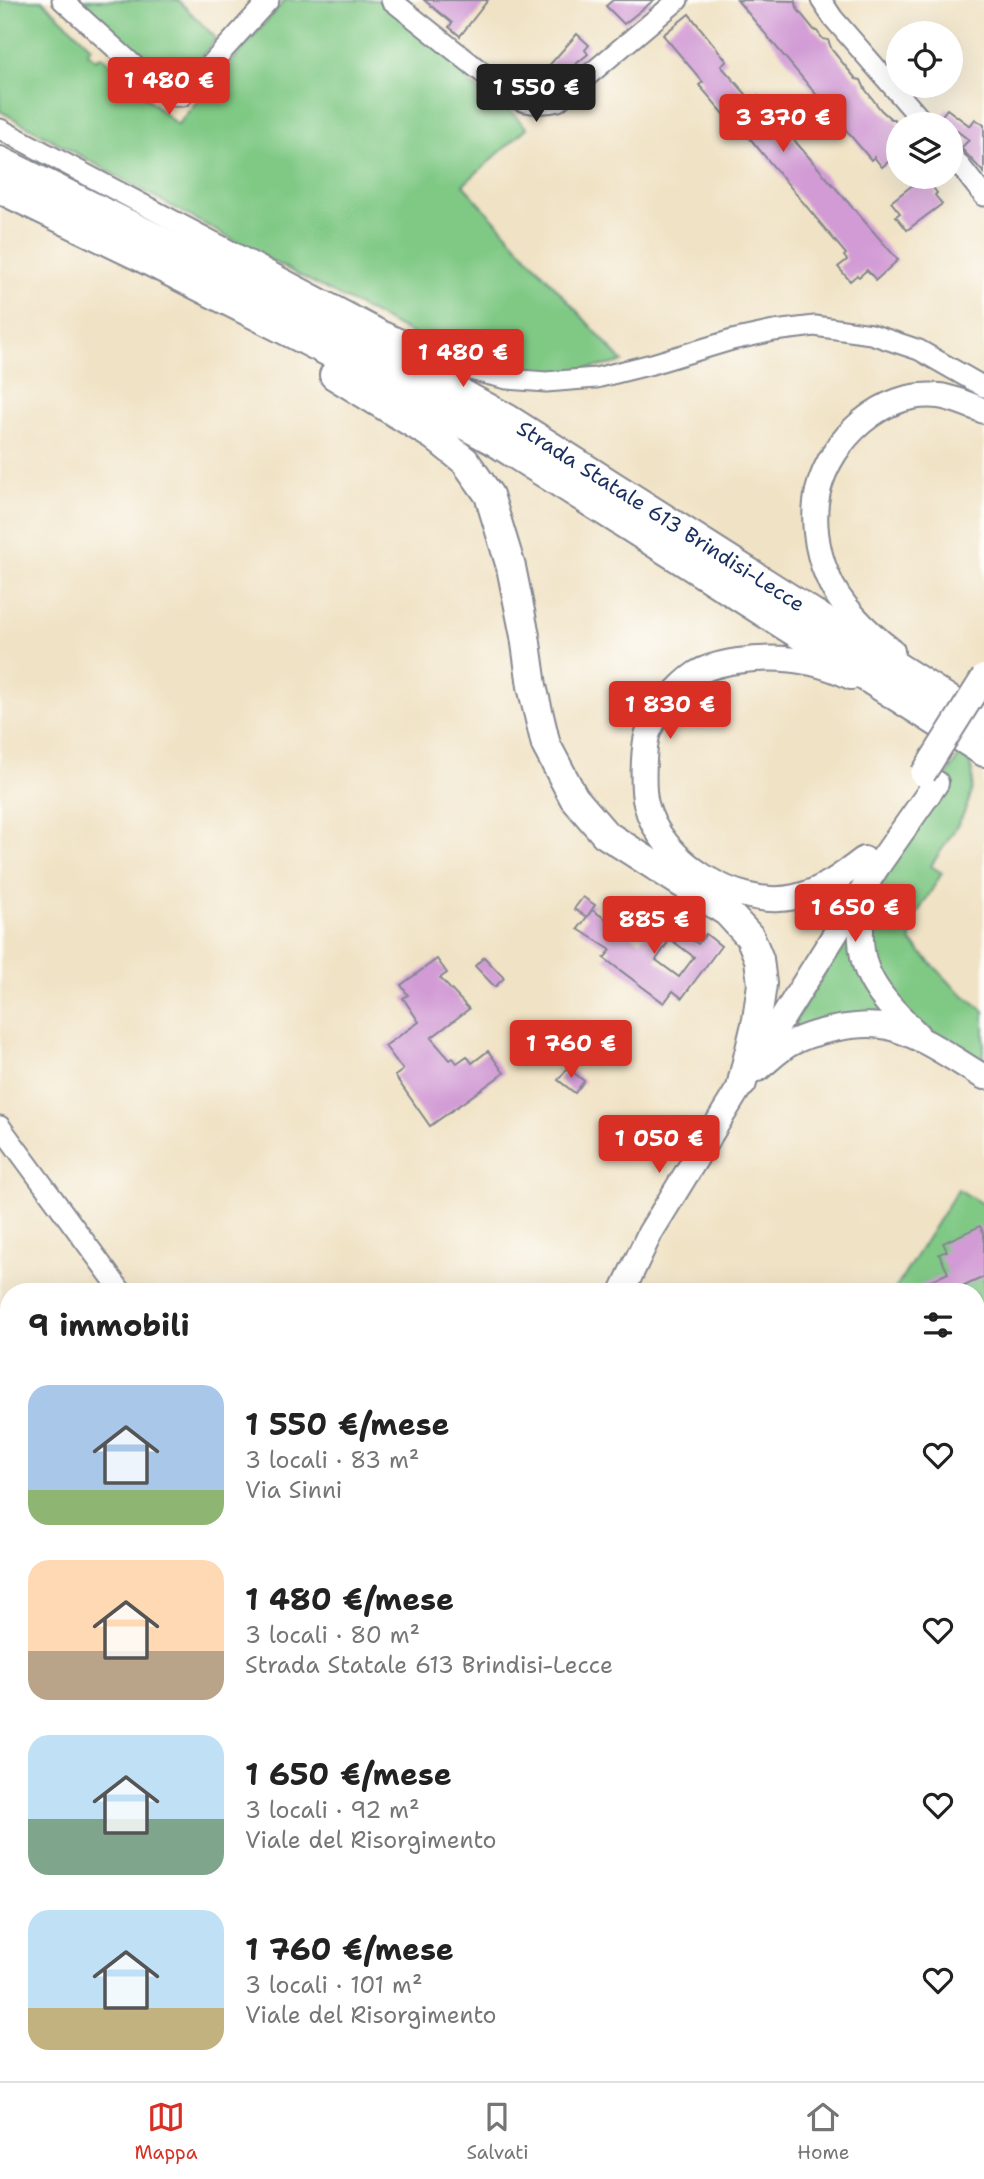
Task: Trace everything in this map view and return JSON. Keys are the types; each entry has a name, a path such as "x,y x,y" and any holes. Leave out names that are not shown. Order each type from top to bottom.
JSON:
{"highway":[{"name":"Strada Statale 613 Brindisi-Lecce","path":"0,162 373,345 508,419 933,705"},
{"name":"Strada Statale 613 Brindisi-Lecce","path":"0,189 358,367 494,441 933,705"},
{"path":"141,257 169,282 349,383 434,436 465,461 489,495 511,567 545,745 574,798 605,834 727,912 750,937 760,960 762,984 757,1020 742,1083"},
{"path":"933,705 984,722"},
{"path":"933,705 984,752"}],"main road":[{"path":"933,705 923,673 870,634 847,607 827,576 819,548 816,520 818,493 826,468 842,442 861,422 887,405 910,398 937,396 961,401 984,411"},
{"path":"871,863 831,884 796,897 769,900 737,893 715,883 690,867 661,838 645,803 643,767 648,732 673,695 698,672 757,658 792,658 832,667 933,705"},
{"path":"930,779 984,677"},
{"path":"626,1283 650,1233 871,863 984,707"},
{"path":"871,863 861,915 862,957 879,994 928,1044"},
{"path":"742,1083 789,1045 844,1028 865,1025 888,1027 928,1044 984,1077"}],"street":[{"path":"62,0 168,96 182,96 269,0"},
{"path":"391,0 513,97 533,104 558,101 678,0"},
{"path":"821,0 833,18 915,112"},
{"path":"0,129 382,331 466,369 507,379 546,383 596,378 732,340 815,326 871,334 919,350 984,387"},
{"path":"963,169 984,196"},
{"path":"0,1126 115,1283"}],"green space":[{"path":"0,0 42,0 91,47 87,52 96,60 101,56 177,125 285,0 379,0 471,74 467,81 482,93 487,88 527,128 463,185 623,362 577,370 532,372 501,368 443,349 262,256 0,111"},
{"path":"80,0 178,0 216,38 184,79 175,83 165,80"},
{"path":"961,753 971,767 971,793 961,819 931,866 942,873 911,924 911,942 954,987 984,1011 984,1063 919,1023 896,1004 871,959 868,936 877,888"},
{"path":"849,932 890,1019 788,1033"},
{"path":"958,1189 984,1205 984,1283 899,1283"}],"building":[{"path":"424,0 488,0 460,36 449,27 452,23"},
{"path":"613,0 654,0 624,24 606,6"},
{"path":"737,0 795,1 798,10 815,31 828,40 832,50 856,79 861,80 886,114 886,164 882,167 874,157 871,160"},
{"path":"689,14 727,61 721,66 752,101 758,96 898,260 876,280 867,270 850,281 838,267 847,260 844,256 846,254 733,118 730,121 699,85 703,82 663,35"},
{"path":"577,34 589,45 585,50 588,54 558,79 546,69"},
{"path":"975,119 984,125 984,173 963,150 963,146 969,140 963,135 963,121 970,126"},
{"path":"908,189 934,189 942,204 907,230 896,216 900,213 891,202"},
{"path":"583,897 595,905 587,917 574,909"},
{"path":"592,910 640,941 645,933 653,938 665,920 698,944 706,934 721,946 682,998 673,991 664,1003 604,958 611,950 578,929","holes":["670,939 694,957 679,977 656,960"]},
{"path":"484,957 504,978 495,987 475,966"},
{"path":"437,959 447,973 440,978 469,1009 431,1038 450,1060 453,1058 457,1063 467,1056 472,1063 488,1051 504,1073 430,1126 395,1076 403,1070 385,1046 419,1022 403,998 408,995 401,985"},
{"path":"568,1068 584,1081 575,1093 558,1080"},
{"path":"980,1226 984,1234 984,1277 971,1283 926,1283 948,1273 939,1254 947,1251 943,1243"}]}
